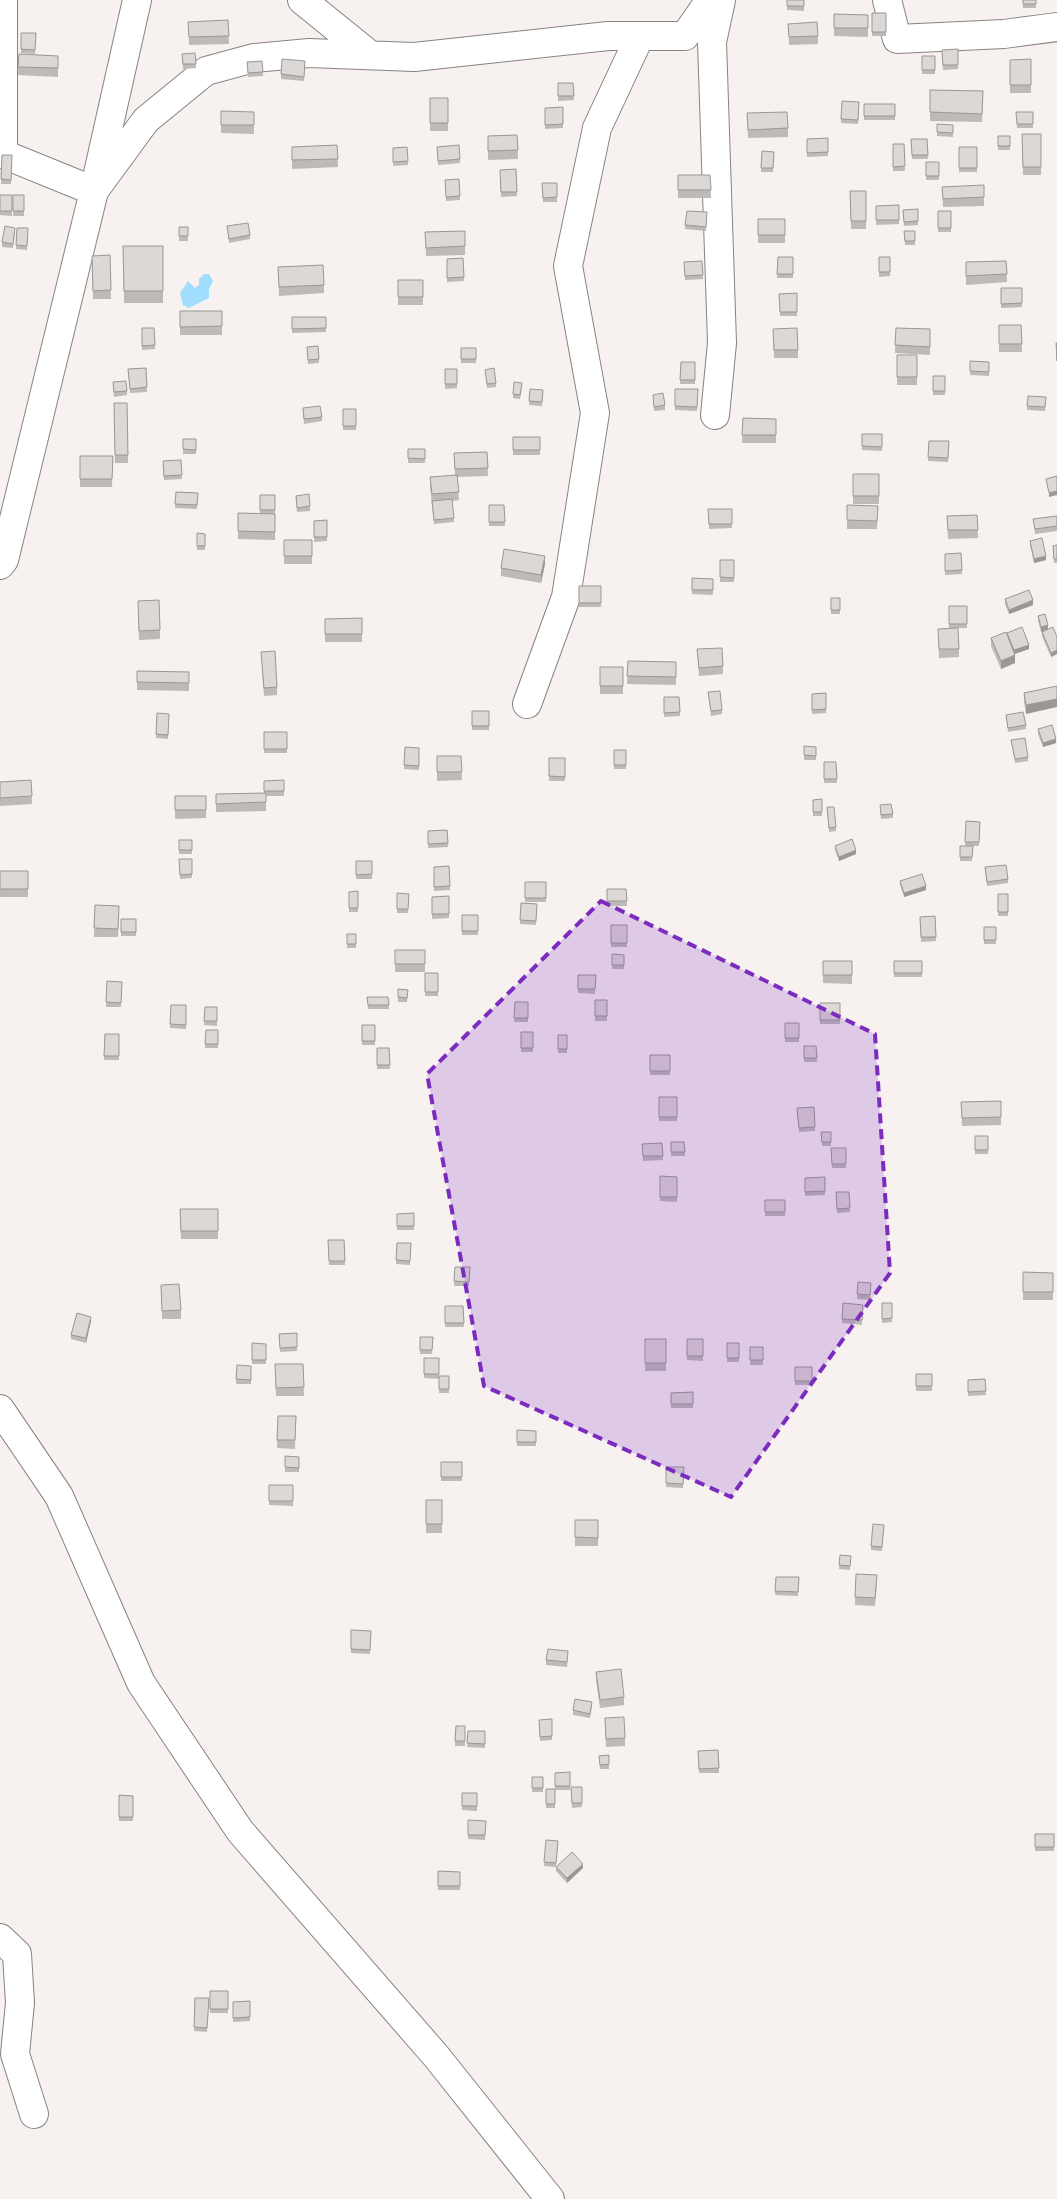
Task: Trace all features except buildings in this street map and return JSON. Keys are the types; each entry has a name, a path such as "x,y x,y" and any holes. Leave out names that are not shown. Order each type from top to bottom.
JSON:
{"street":[{"path":"3,0 2,154 94,191"},
{"path":"1,570 94,191 137,0"},
{"path":"302,0 370,55"},
{"path":"94,191 146,120 206,71 261,56 309,53 414,57 608,36 685,36 710,0"},
{"path":"715,415 722,343 712,42 721,0"},
{"path":"887,0 897,40 1004,34 1057,27"},
{"path":"527,704 566,597 595,413 568,266 597,128 640,36"},
{"path":"0,1409 59,1496 141,1683 240,1830 436,2056 550,2199"},
{"path":"0,1938 17,1954 20,2003 15,2054 34,2114"}],"highlighted area":[{"path":"601,901 875,1034 890,1273 731,1497 484,1386 427,1074"}],"water":[{"path":"204,274 209,274 213,281 209,289 209,298 189,308 183,305 180,293 188,281 195,288 199,285 199,279"}]}
